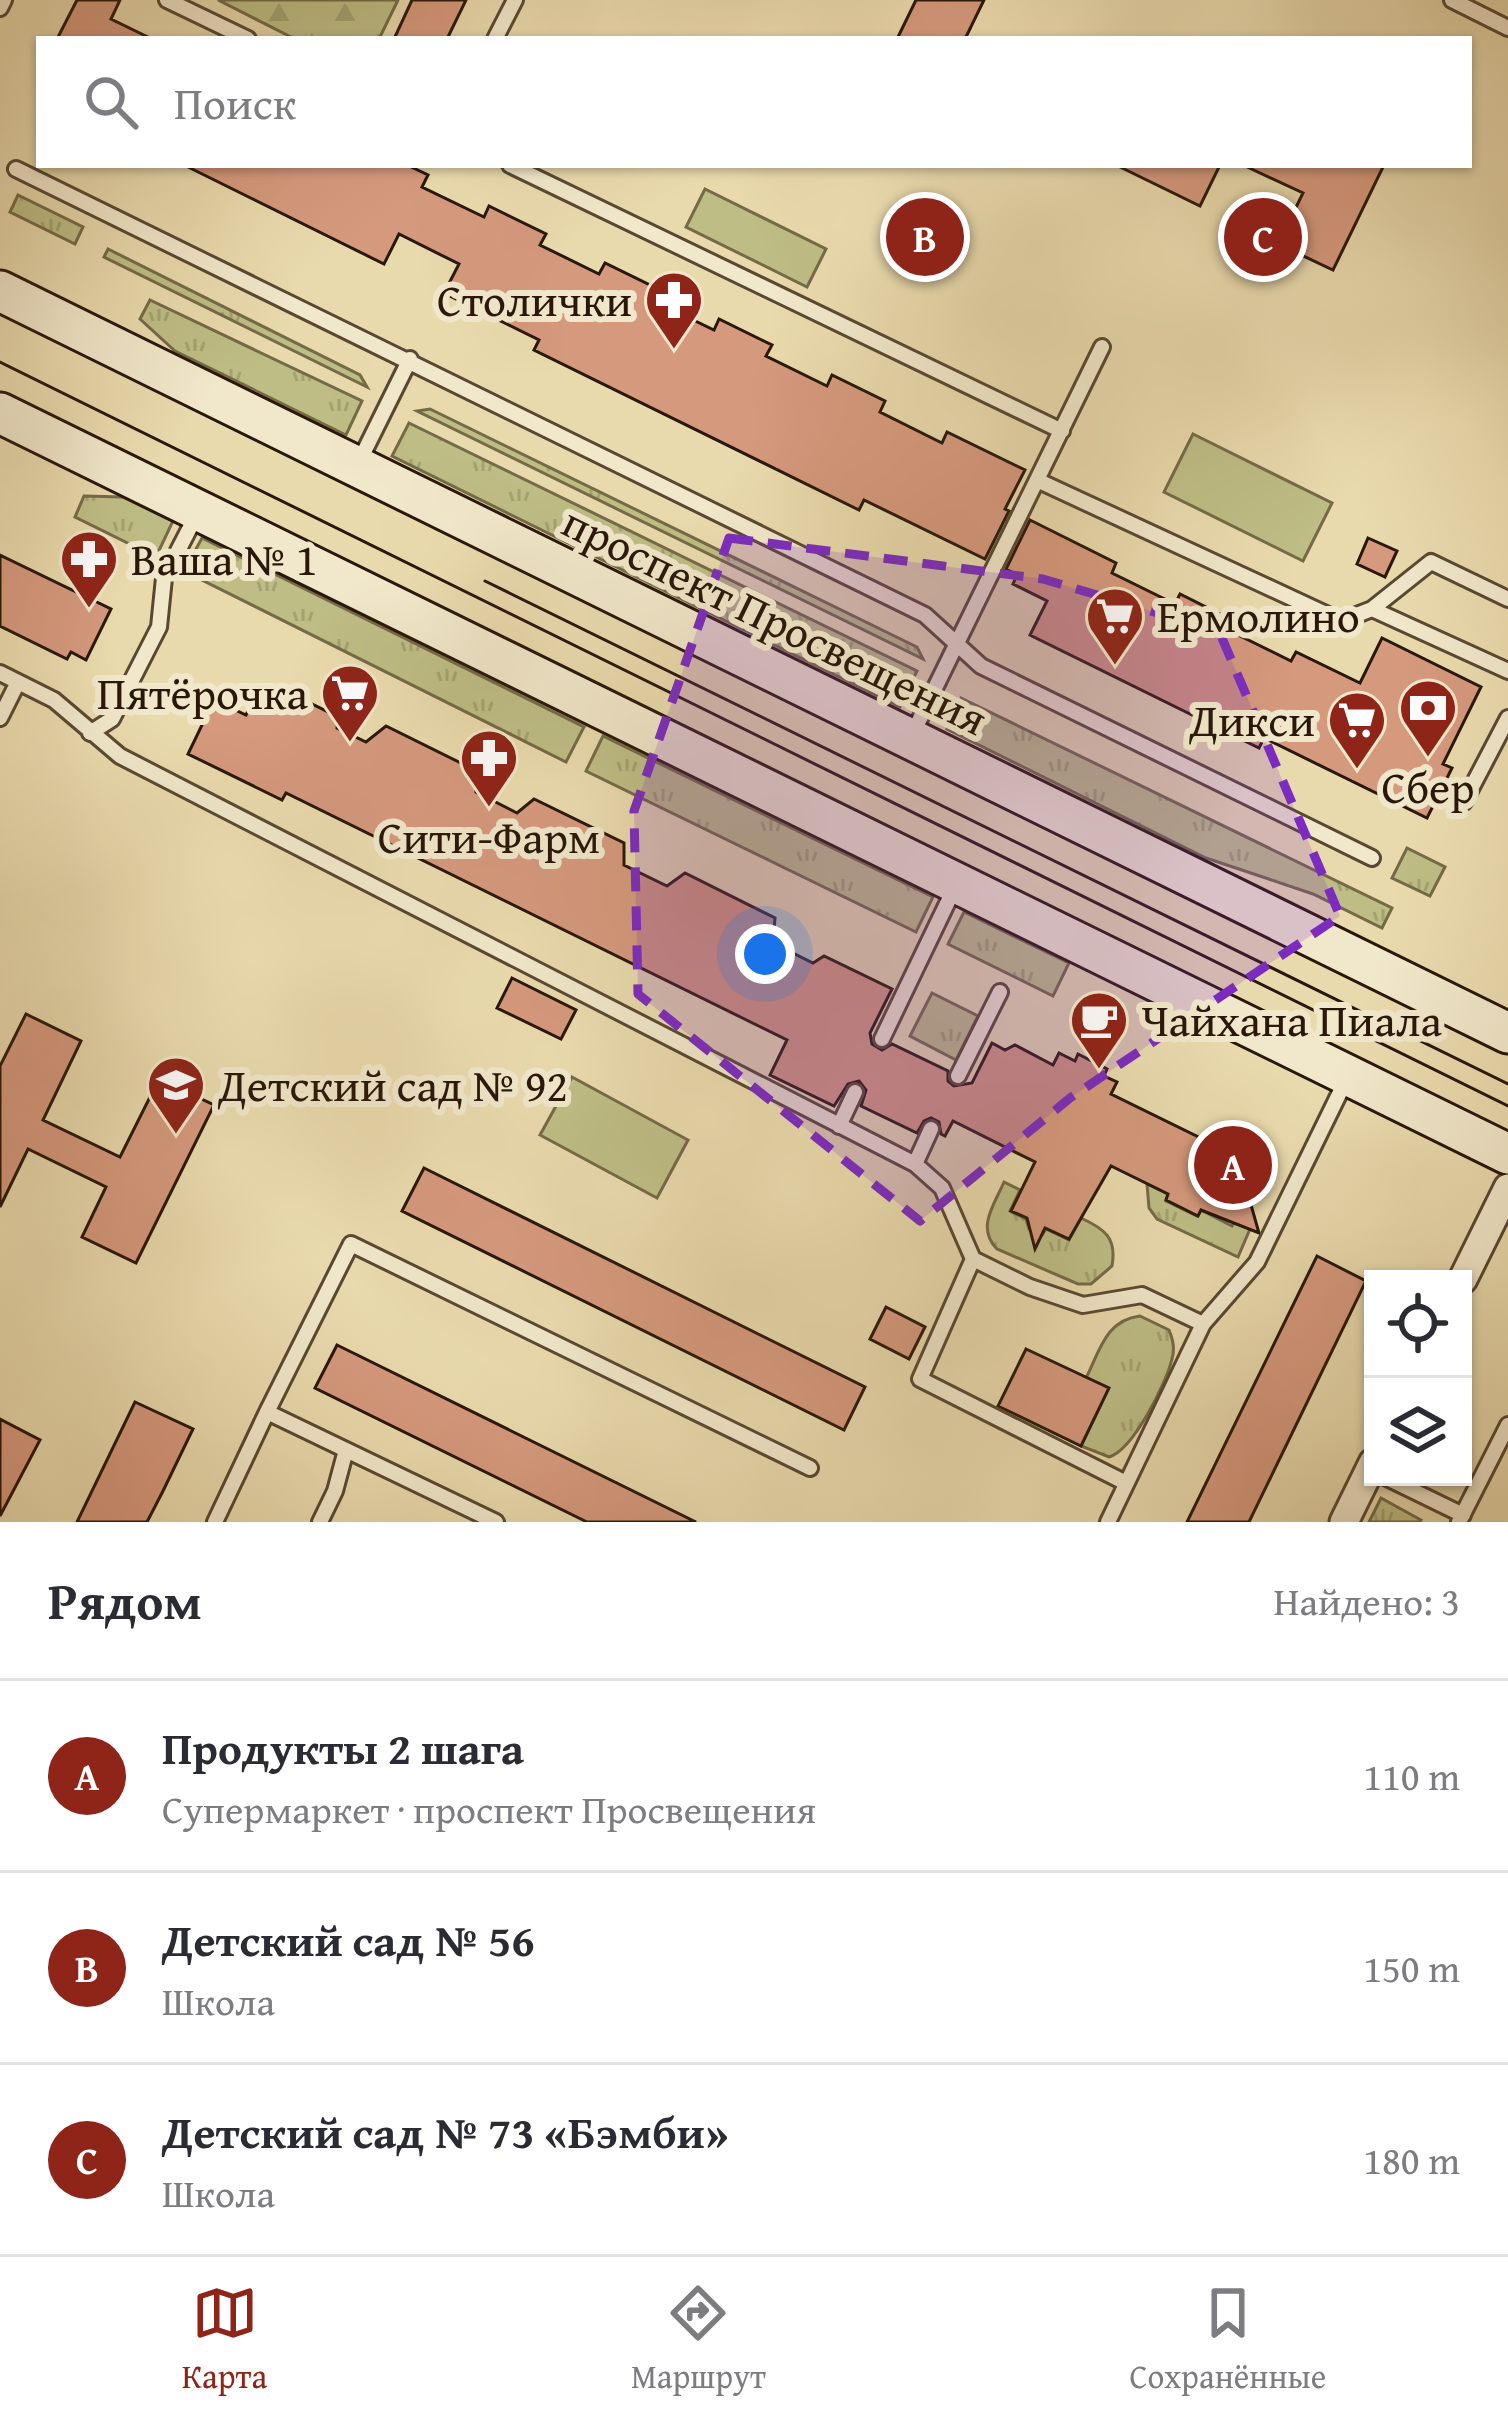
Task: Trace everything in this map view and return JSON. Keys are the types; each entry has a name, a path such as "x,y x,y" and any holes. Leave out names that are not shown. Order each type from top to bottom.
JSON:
{"main road":[{"name":"проспект Просвещения","path":"0,291 1508,1033"},
{"path":"0,413 1508,1154"}],"street":[{"path":"1467,1270 1508,1188"},
{"path":"1344,1522 1365,1486"}],"lane":[{"path":"0,8 4,0"},
{"path":"167,0 194,6 243,36"},
{"path":"497,36 514,0"},
{"path":"1451,0 1508,28"},
{"path":"516,168 1062,431"},
{"path":"540,168 545,182"},
{"path":"16,169 926,615 980,666 1372,858"},
{"path":"910,739 1102,347"},
{"path":"356,469 410,359"},
{"path":"1039,481 1341,621 1372,609 1430,562 1508,599"},
{"path":"90,733 112,719 159,628 164,578 198,511"},
{"path":"1372,609 1508,671"},
{"path":"0,673 55,700 119,756 915,1164 942,1188 973,1259 1042,1292 1083,1305 1142,1295 1204,1324"},
{"path":"0,718 18,682"},
{"path":"1464,802 1508,718"},
{"path":"882,1039 957,884"},
{"path":"958,1076 1000,992"},
{"path":"1108,1522 1204,1324 1258,1262 1348,1076"},
{"path":"839,1126 855,1092"},
{"path":"915,1164 932,1129"},
{"path":"215,1522 351,1244 810,1468"},
{"path":"973,1259 920,1379 1126,1483"},
{"path":"267,1412 496,1522"},
{"path":"1404,1486 1461,1518 1508,1425"},
{"path":"320,1522 346,1450"}],"highlighted area":[{"path":"729,538 1043,579 1219,631 1340,916 1070,1098 920,1221 638,994 634,811"}],"green space":[{"path":"218,0 398,0 380,36 289,36"},
{"path":"705,189 826,249 807,287 686,227"},
{"path":"18,195 83,227 75,244 10,212"},
{"path":"108,249 360,375 367,387 104,257"},
{"path":"150,300 362,401 346,435 175,351 140,319"},
{"path":"430,409 917,647 923,659 417,411"},
{"path":"409,423 917,671 900,707 392,456"},
{"path":"1193,434 1332,503 1303,561 1164,492"},
{"path":"84,496 123,497 173,521 156,557 75,517"},
{"path":"202,538 584,727 566,762 184,571"},
{"path":"961,698 1392,908 1382,928 1313,894 1206,858 947,729"},
{"path":"603,736 933,897 916,932 586,771"},
{"path":"1407,848 1445,867 1430,896 1392,878"},
{"path":"964,912 1069,963 1053,996 948,944"},
{"path":"932,993 978,1016 956,1060 910,1036"},
{"path":"572,1077 688,1140 657,1198 540,1135"},
{"path":"1004,1182 1020,1190 1010,1211 1026,1219 1029,1229 1042,1235 1046,1229 1069,1240 1081,1218 1103,1231 1113,1248 1112,1266 1091,1284 1078,1284 997,1249 987,1225"},
{"path":"1147,1184 1168,1194 1166,1201 1197,1216 1201,1210 1232,1226 1235,1221 1250,1229 1238,1257 1157,1219 1149,1208"},
{"path":"1140,1316 1169,1330 1173,1355 1147,1415 1128,1442 1109,1457 1081,1446 1108,1389 1086,1378 1112,1330"},
{"path":"1381,1498 1421,1520 1420,1522 1369,1522"}],"building":[{"path":"77,0 120,0 111,19 146,36 59,36"},
{"path":"412,0 466,0 448,36 395,36"},
{"path":"916,0 984,0 966,36 898,36"},
{"path":"190,168 413,168 428,175 422,187 484,217 489,206 546,234 540,245 599,274 605,263 656,288 650,299 714,330 719,319 772,345 766,356 827,386 832,375 885,401 880,412 942,443 947,432 1025,470 985,559 864,500 859,510 534,350 539,340 444,293 459,264 399,234 384,264"},
{"path":"1122,168 1219,168 1200,206"},
{"path":"1249,168 1383,168 1333,270 1278,244 1303,193"},
{"path":"1030,520 1116,563 1112,573 1175,604 1180,594 1232,620 1228,630 1291,661 1296,652 1360,683 1382,638 1481,687 1443,764 1452,768 1427,818 1264,738 1259,748 1030,635 1047,601 1013,584 1017,575 1006,569"},
{"path":"1368,538 1397,551 1385,577 1357,564"},
{"path":"0,555 111,609 86,660 71,652 67,659 0,626"},
{"path":"258,690 287,704 292,694 338,717 337,728 366,742 386,726 477,771 476,792 517,813 534,799 624,843 624,865 667,886 685,873 775,918 773,943 813,963 824,956 892,989 870,1033 872,1044 882,1050 892,1044 948,1071 948,1081 954,1086 972,1083 992,1043 1005,1050 1015,1045 1053,1065 1059,1053 1075,1061 1078,1054 1107,1069 1104,1076 1117,1082 1111,1094 1227,1151 1228,1161 1240,1166 1259,1233 1201,1210 1198,1216 1166,1200 1168,1194 1111,1166 1069,1239 1045,1228 1035,1249 1027,1218 1011,1211 1035,1162 953,1121 945,1136 939,1122 931,1118 917,1133 861,1106 866,1090 859,1081 848,1084 834,1106 770,1075 787,1040 286,793 282,800 188,754 214,700 246,715"},
{"path":"512,978 576,1010 561,1039 497,1008"},
{"path":"26,1014 81,1041 43,1120 120,1157 159,1079 214,1105 136,1263 82,1237 106,1187 28,1149 0,1207 0,1066"},
{"path":"424,1168 865,1387 844,1430 402,1211"},
{"path":"1317,1256 1364,1280 1249,1522 1187,1522"},
{"path":"886,1307 925,1327 909,1359 870,1339"},
{"path":"337,1345 696,1522 587,1522 315,1388"},
{"path":"1026,1349 1109,1388 1081,1446 998,1406"},
{"path":"135,1402 193,1429 147,1522 77,1522"},
{"path":"0,1419 40,1440 0,1516"}],"tram line":[{"path":"0,362 1508,1106"},
{"path":"485,581 1508,1084"}],"place":[{"name":"Детский сад № 56","path":"925,237"},
{"name":"Детский сад № 73 «Бэмби»","path":"1263,237"},
{"name":"Столички","path":"674,351"},
{"name":"Ваша № 1","path":"89,610"},
{"name":"Ермолино","path":"1115,667"},
{"name":"Пятёрочка","path":"350,744"},
{"name":"Сбер","path":"1428,759"},
{"name":"Дикси","path":"1357,771"},
{"name":"Сити-Фарм","path":"489,809"},
{"name":"Чайхана Пиала","path":"1099,1071"},
{"name":"Детский сад № 92","path":"176,1136"},
{"name":"Продукты 2 шага","path":"1233,1165"}]}
